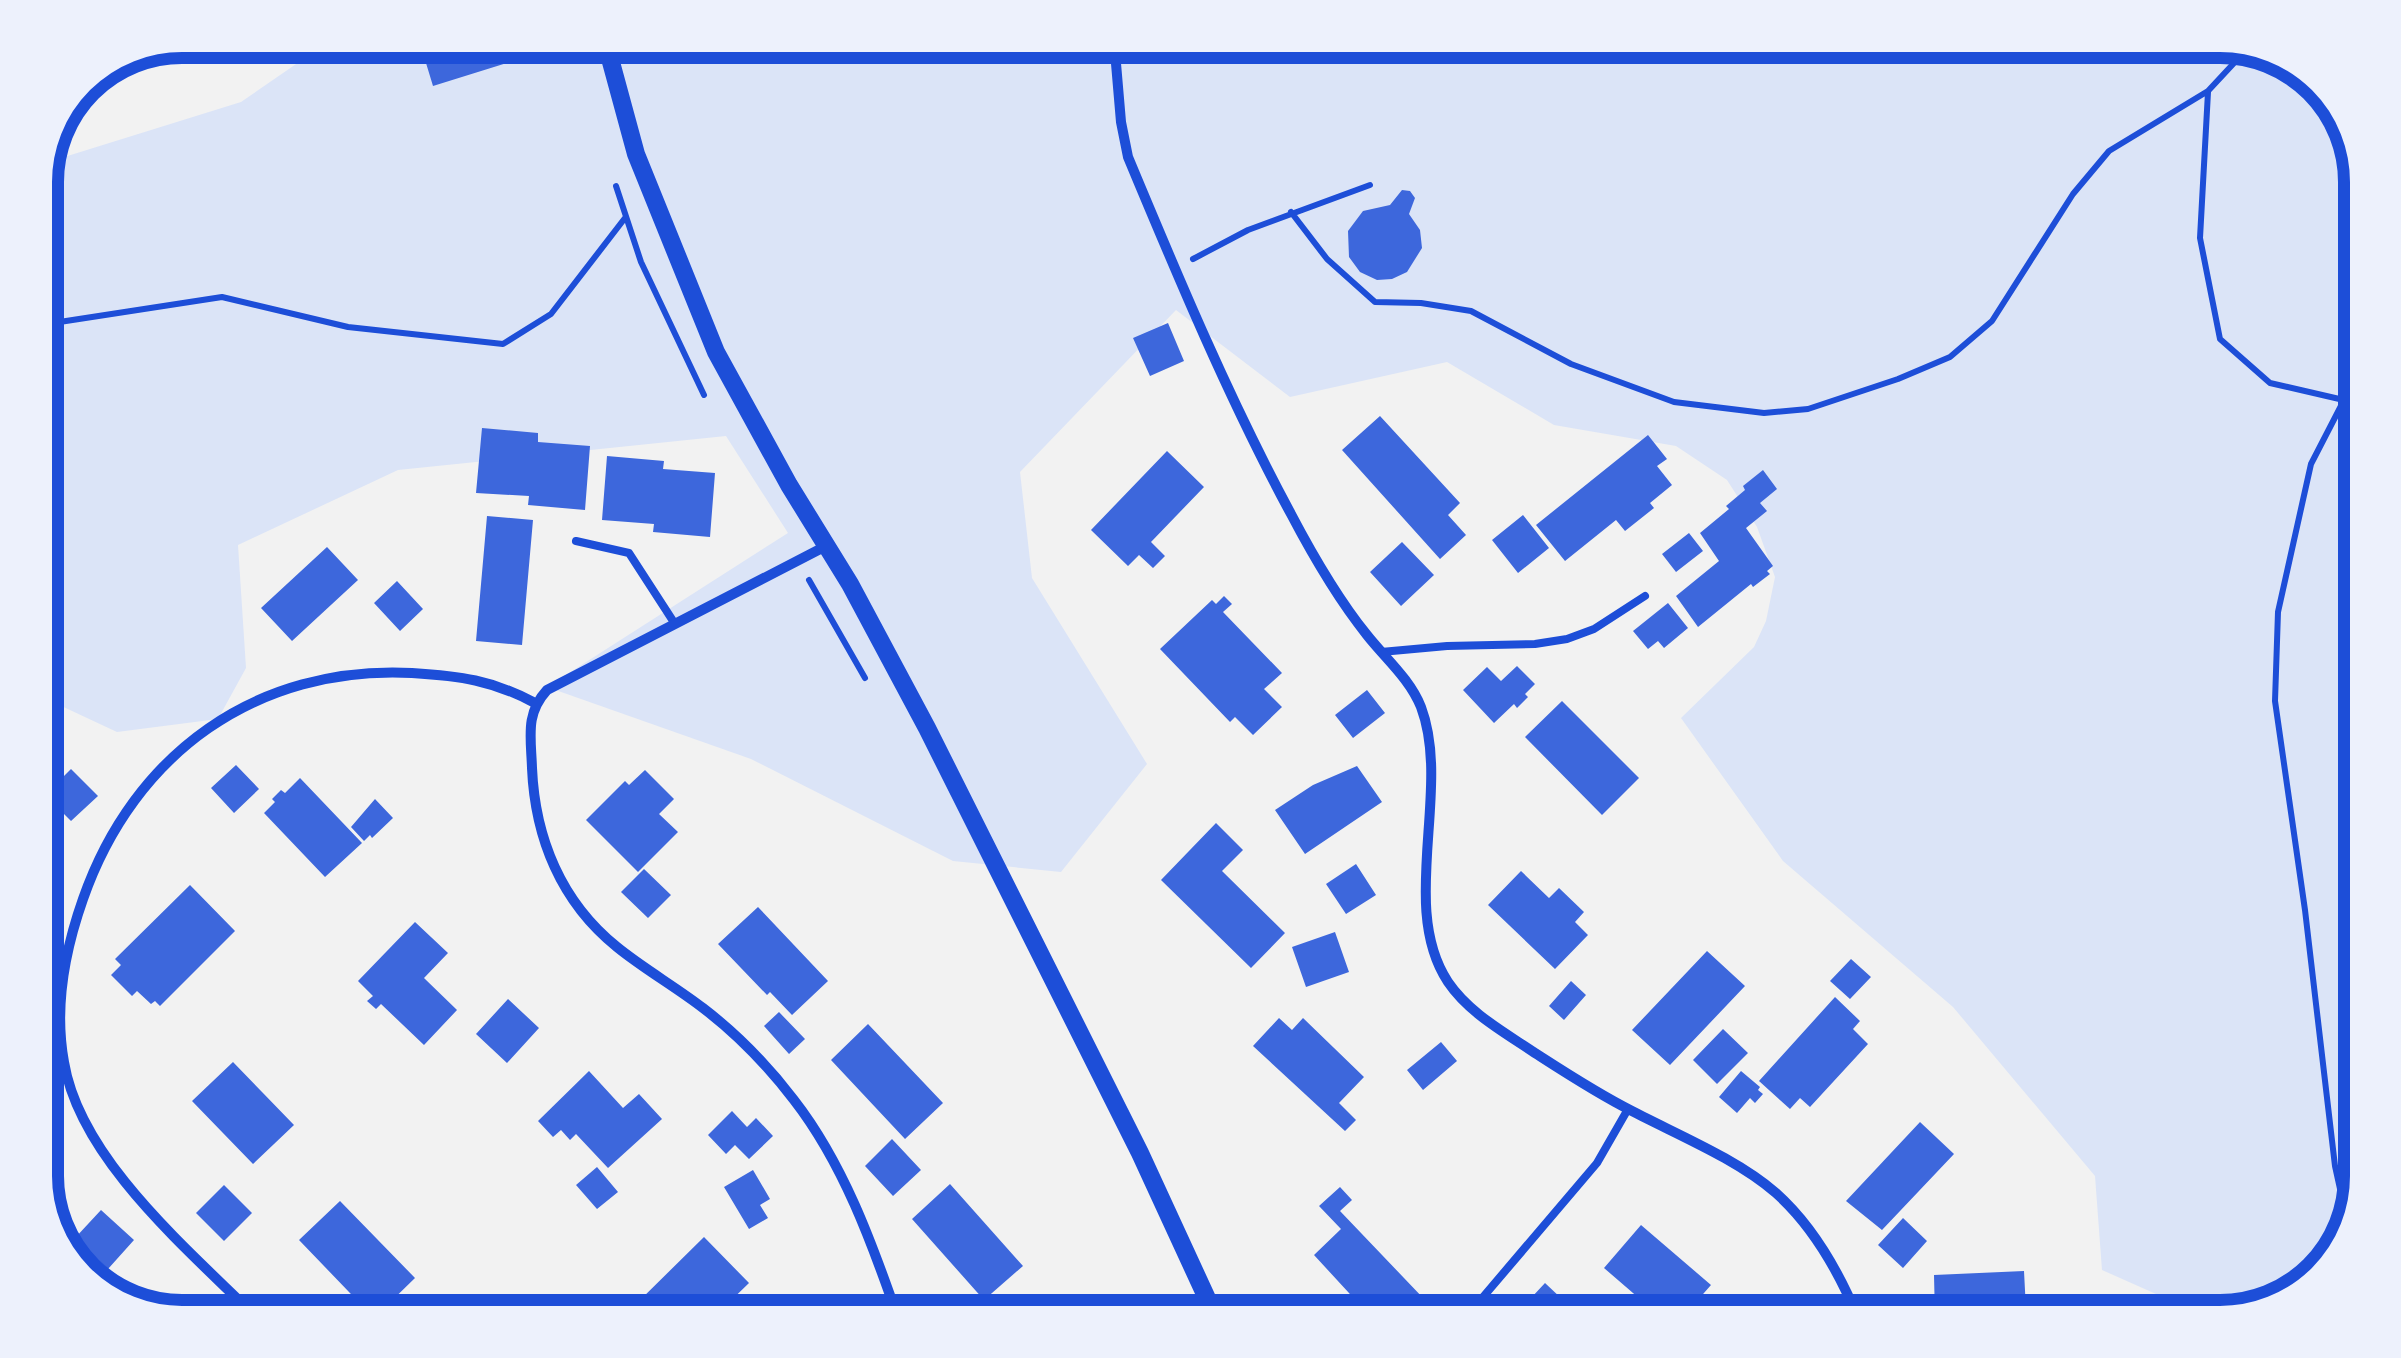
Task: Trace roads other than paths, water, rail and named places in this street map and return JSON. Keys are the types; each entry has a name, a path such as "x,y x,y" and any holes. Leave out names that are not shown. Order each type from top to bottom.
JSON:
{"street":[{"path":"610,57 636,154 716,352 927,728 1140,1153 1208,1300"},
{"path":"1115,57 1128,157 1240,413 1290,513 1365,634 1406,681 1421,706 1428,734 1429,935 1448,981 1468,1006 1492,1024 1628,1109 1693,1142 1774,1192 1797,1215 1838,1270 1850,1300"},
{"path":"826,546 562,680 535,703 531,725 532,772 539,831 569,894 618,949 706,1010 739,1039 795,1101 821,1140 874,1250 892,1300"},
{"path":"240,1300 130,1190 87,1124 74,1095 62,1048 64,971 70,934 104,848 138,794 187,741 216,722 289,688 332,676 374,671 458,676 492,682 535,703"}],"lane":[{"path":"576,542 629,553 675,624"},
{"path":"1381,652 1567,639 1594,629 1644,596"},
{"path":"1481,1300 1597,1163 1628,1109"}]}
